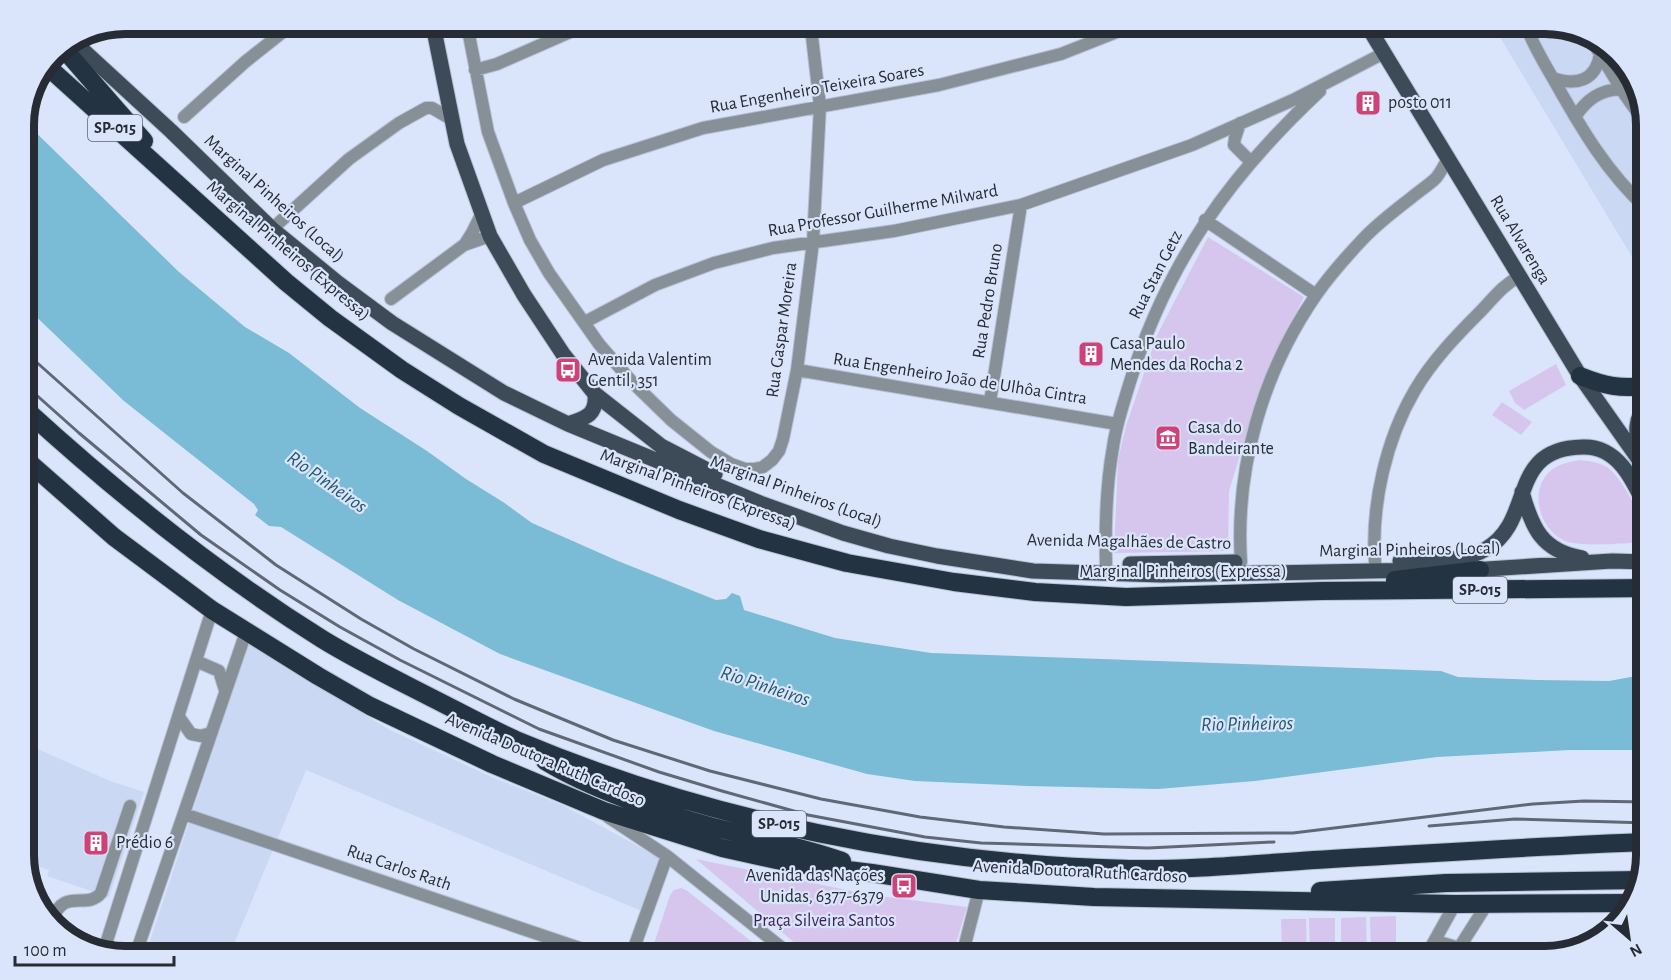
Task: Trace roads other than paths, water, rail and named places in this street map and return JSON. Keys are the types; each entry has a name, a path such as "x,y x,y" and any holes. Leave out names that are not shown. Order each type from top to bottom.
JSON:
{"highway":[{"path":"69,55 157,156 183,190"},
{"name":"Marginal Pinheiros (Expressa)","path":"52,72 286,282 330,318 402,370 459,406 544,454 679,510 759,539 847,563 954,582 1035,592 1126,597 1322,591 1636,588"},
{"path":"1580,376 1604,386 1636,387"},
{"name":"SP-015","path":"35,418 146,513 277,610 365,664 514,739 637,785 813,833 906,849 1049,866 1136,869 1636,843"},
{"name":"Avenida Doutora Ruth Cardoso","path":"35,468 114,537 212,610 370,706 492,764 604,811 722,848 790,863 979,890 1094,897 1455,904 1622,903"},
{"path":"1322,591 1374,582 1480,570"},
{"path":"514,739 548,763 587,782 654,809 818,853 872,873"},
{"path":"1265,900 1298,892 1446,883 1632,880"}],"main road":[{"name":"Avenida Magalhães de Castro","path":"435,35 457,144 490,236 563,354 595,394 638,429 684,459 775,499 832,520 946,549 1010,560 1056,564 1375,561 1457,558 1471,556 1486,549 1500,539 1508,529 1527,478 1540,461 1559,450 1572,447 1600,449 1616,459 1636,488"},
{"name":"Rua Alvarenga","path":"1373,35 1580,376 1636,455"},
{"name":"Marginal Pinheiros (Local)","path":"80,47 171,131 272,229 392,323 504,393 568,424 760,503 843,533 937,556 1033,572 1162,575 1343,570 1480,570 1612,561 1636,562"},
{"path":"568,424 581,420 593,410 596,406 595,394"},
{"path":"1522,491 1532,523 1549,546 1570,556 1612,561"}],"street":[{"path":"184,117 244,62 279,35"},
{"path":"469,35 488,132 514,204 530,240 549,273 585,322"},
{"path":"475,70 497,64 563,35"},
{"name":"Rua Gaspar Moreira","path":"585,322 599,344 633,383 671,420 711,452 745,469 763,467 772,460 779,451 783,439 797,370 813,242 820,106 812,35"},
{"name":"Rua Engenheiro Teixeira Soares","path":"514,204 603,160 651,143 704,128 950,82 1061,54 1109,35"},
{"path":"1530,35 1590,142 1615,176 1636,198"},
{"name":"Rua Professor Guilherme Milward","path":"585,322 655,285 714,263 773,248 894,231 1021,205 1192,145 1329,82 1384,53"},
{"path":"1553,78 1572,82 1585,79 1596,68 1600,54"},
{"path":"1600,54 1634,106"},
{"name":"Rua Stan Getz","path":"1106,564 1107,492 1117,424 1149,324 1205,220 1251,162 1329,82"},
{"path":"1575,117 1582,106 1594,96 1601,92 1622,89"},
{"path":"272,229 349,159 399,123 426,108 432,108 452,119"},
{"path":"1240,123 1234,145 1251,162"},
{"name":"Rua Professor Guilherme Milward","path":"1192,145 1219,141 1234,145"},
{"path":"1241,562 1239,530 1242,484 1258,417 1281,359 1316,295 1365,237 1391,213 1436,178 1449,159"},
{"name":"Rua Pedro Bruno","path":"990,402 1021,205"},
{"path":"464,245 482,213"},
{"path":"1205,220 1316,295"},
{"path":"391,299 464,245 490,236"},
{"path":"1375,561 1373,527 1378,494 1386,460 1415,390 1438,356 1456,336 1485,308 1502,287 1520,276"},
{"name":"Rua Engenheiro João de Ulhôa Cintra","path":"797,370 1117,424"},
{"path":"106,943 212,610"},
{"path":"138,946 246,632"},
{"path":"196,661 219,671 224,681 225,691"},
{"path":"179,717 191,734 201,736 211,733"},
{"path":"170,743 192,741 204,753"},
{"path":"56,913 68,900 98,898 130,806"},
{"path":"604,811 610,820 667,856 780,946"},
{"name":"Rua Carlos Rath","path":"184,814 573,946"},
{"path":"635,946 667,856"},
{"path":"965,946 979,890"},
{"path":"1433,946 1455,904"},
{"path":"1461,946 1487,904"},
{"path":"1436,941 1446,946"}],"water":[{"name":"Rio Pinheiros","path":"35,132 179,272 245,327 289,353 360,408 532,523 618,561 716,600 726,599 732,593 740,596 744,610 835,638 931,653 1441,671 1458,677 1537,680 1609,681 1636,676 1636,750 1570,750 1437,757 1255,781 1158,789 915,781 867,774 714,731 500,654 398,600 281,527 269,526 255,515 258,510 254,504 124,401 35,316"}],"railway":[{"path":"35,361 183,493 276,565 361,619 414,649 514,699 613,740 710,771 821,799 920,817 1004,827 1104,834 1293,833 1533,804 1584,801 1636,802"},
{"path":"35,394 201,535 280,590 400,660 539,729 659,772 722,791 808,815 925,837 981,843 1148,848 1274,842"},
{"path":"1429,826 1515,819 1636,823"}],"place":[{"name":"posto 011","path":"1368,103"},
{"name":"Casa Paulo Mendes da Rocha 2","path":"1091,354"},
{"name":"Avenida Valentim Gentil, 351","path":"568,370"},
{"name":"Casa do Bandeirante","path":"1168,438"},
{"name":"Prédio 6","path":"96,843"},
{"name":"Avenida das Nações Unidas, 6377-6379","path":"904,886"}],"park label":[{"name":"Praça Silveira Santos","path":"824,921"}]}
